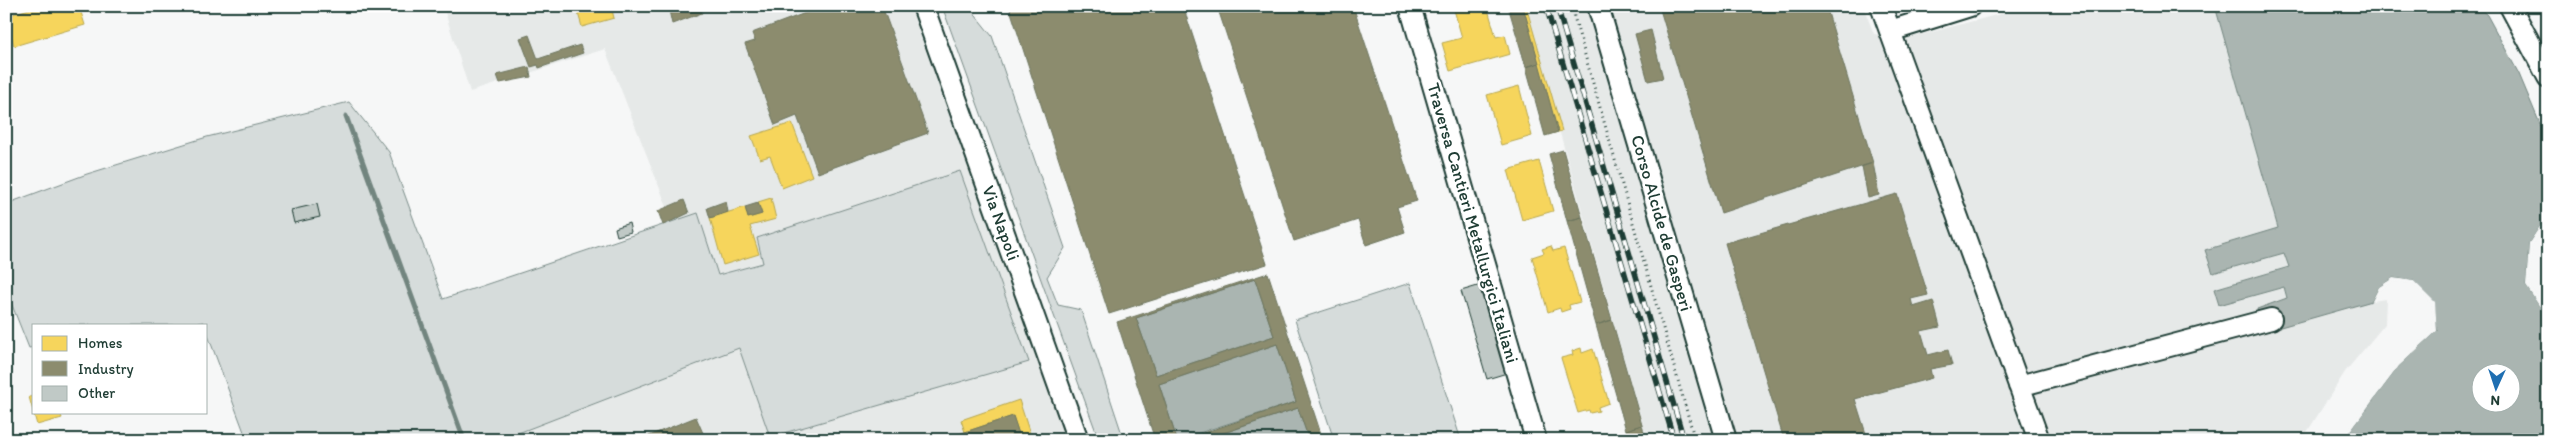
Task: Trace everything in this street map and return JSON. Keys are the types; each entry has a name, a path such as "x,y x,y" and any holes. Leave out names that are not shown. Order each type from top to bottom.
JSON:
{"street":[{"name":"Via Napoli","path":"923,6 1078,440"},
{"name":"Traversa Cantieri Metallurgici Italiani","path":"1410,6 1536,440"},
{"name":"Corso Alcide de Gasperi","path":"1598,6 1726,440"},
{"path":"1881,6 2039,440"},
{"path":"1890,31 1970,6"},
{"path":"2510,6 2548,77"},
{"path":"2020,386 2271,319"}],"path":[{"path":"1571,6 1695,440"}],"shaded area":[{"path":"443,6 910,6 1066,440 500,440 739,348 770,437 1029,362 757,239 764,263 717,275 698,213 673,222 605,49 470,92"},
{"path":"942,6 968,6 992,36 1065,248 1047,277 1058,305 1081,310 1124,440 1099,440"},
{"path":"1524,6 1863,6 1874,34 1908,38 2031,6 2215,6 2278,229 2206,250 2213,273 2284,253 2289,267 2214,289 2219,304 2284,287 2287,298 2263,332 2372,301 2386,299 2385,324 2345,372 2302,440 1647,440"},
{"path":"2215,6 2477,6 2487,15 2519,74 2548,143 2548,214 2529,243 2526,286 2548,319 2548,440 2343,440 2399,366 2437,331 2434,302 2414,281 2393,278 2379,287 2372,301 2263,332 2257,309 2287,298 2284,287 2219,305 2214,289 2289,267 2284,253 2213,273 2205,250 2278,228"},
{"path":"349,102 389,152 443,299 698,213 718,275 763,263 757,238 960,171 1029,362 770,437 739,348 500,440 247,440 208,335 208,324 203,322 188,324 32,324 32,347 29,348 6,290 6,204 87,174 207,137"},
{"path":"1255,279 1274,336 1156,375 1136,318"},
{"path":"1410,283 1461,440 1334,440 1295,320"},
{"path":"1277,344 1296,402 1177,440 1159,384"},
{"path":"1298,408 1309,440 1203,440"}],"pier":[{"path":"2548,214 2548,219 2532,244 2529,285 2548,314 2548,319 2526,286 2529,243"},
{"path":"2393,278 2414,281 2435,302 2437,331 2399,366 2343,440 2341,440 2397,364 2434,330 2432,303 2413,283 2393,281 2381,289 2375,301 2372,301 2379,287"}],"building: Homes":[{"path":"39,6 79,6 85,25 14,46 6,16"},
{"path":"576,6 611,6 614,18 582,27"},
{"path":"1453,6 1487,6 1496,37 1505,35 1510,54 1450,71 1442,43 1462,38"},
{"path":"1512,6 1526,6 1562,131 1547,135"},
{"path":"1519,86 1532,136 1501,145 1487,95"},
{"path":"792,123 812,176 782,188 770,156 760,159 751,136"},
{"path":"1539,161 1553,211 1522,220 1508,170"},
{"path":"771,198 776,219 750,226 759,254 723,265 710,218 745,207 748,218 762,214 758,202"},
{"path":"1551,246 1553,251 1564,248 1580,302 1569,305 1570,309 1561,312 1560,308 1548,312 1532,257 1544,253 1542,249"},
{"path":"1581,348 1582,353 1593,349 1609,403 1598,407 1599,411 1590,413 1589,410 1578,413 1561,358 1573,355 1572,351"},
{"path":"32,396 32,408 29,397"},
{"path":"1019,400 1032,440 1021,440 1013,416 965,432 961,420"},
{"path":"34,414 61,414 62,418 37,425"}],"building: Industry":[{"path":"668,6 701,6 702,13 672,24"},
{"path":"824,6 882,6 928,133 818,173 797,116 775,125 745,44 755,41 752,33"},
{"path":"1009,6 1183,6 1267,264 1109,314"},
{"path":"1217,6 1353,6 1417,201 1397,207 1405,232 1366,245 1358,220 1294,241"},
{"path":"1508,6 1523,6 1539,63 1526,67"},
{"path":"1659,6 1826,6 1873,163 1721,213"},
{"path":"1651,30 1663,78 1648,81 1635,34"},
{"path":"529,35 538,59 580,45 583,53 539,68 538,65 531,67 520,38"},
{"path":"1539,63 1558,132 1545,136 1526,67"},
{"path":"529,67 531,77 500,83 497,75"},
{"path":"1563,150 1582,217 1567,221 1549,154"},
{"path":"1873,163 1879,195 1868,198 1862,166"},
{"path":"1897,194 1928,295 1911,299 1913,307 1933,301 1940,327 1921,331 1928,355 1948,350 1952,365 1930,369 1932,378 1855,399 1868,440 1784,440 1725,243"},
{"path":"684,200 689,213 663,225 658,211"},
{"path":"726,201 728,212 710,218 707,208"},
{"path":"758,203 762,214 748,218 745,207"},
{"path":"1582,217 1612,320 1596,325 1567,221"},
{"path":"1268,273 1323,440 1309,440 1298,408 1203,440 1182,440 1296,402 1277,344 1159,384 1177,440 1155,440 1117,322","holes":["1255,279 1274,336 1156,375 1136,318"]},
{"path":"1612,320 1642,425 1626,430 1596,325"},
{"path":"1013,416 1021,440 940,440 965,432"},
{"path":"696,417 706,440 639,440"},
{"path":"1642,425 1646,440 1629,440 1626,430"}],"building: Other":[{"path":"317,204 320,217 294,223 291,210"},
{"path":"629,223 631,232 617,236 615,228"},
{"path":"1481,285 1507,373 1487,379 1461,291"}],"waterway":[{"path":"346,116 464,440"}],"railway":[{"path":"1546,6 1674,440"},
{"path":"1557,6 1684,440"}]}
